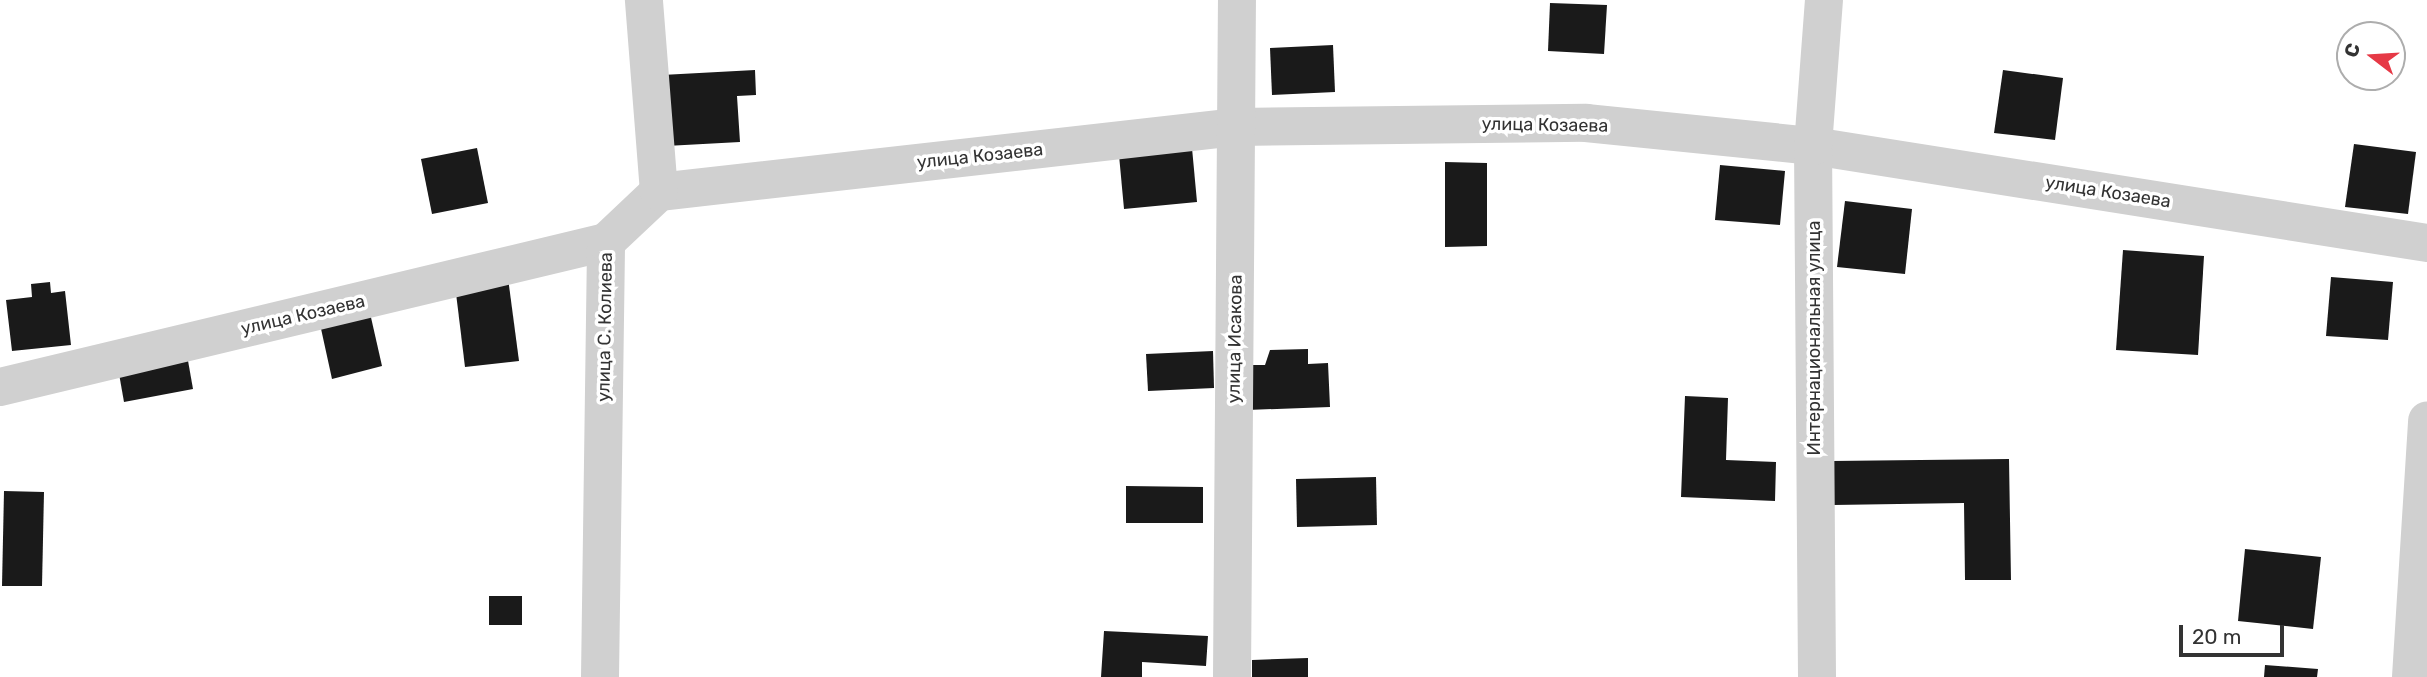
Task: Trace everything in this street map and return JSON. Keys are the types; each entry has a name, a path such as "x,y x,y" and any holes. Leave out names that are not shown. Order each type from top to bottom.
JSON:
{"street":[{"path":"644,0 659,192"},
{"name":"улица Исакова","path":"1232,677 1237,0"},
{"name":"Интернациональная улица","path":"1817,677 1813,146 1824,0"},
{"name":"улица Козаева","path":"659,192 1237,127 1586,123 1813,146 2427,243"},
{"name":"улица С. Колиева","path":"600,677 606,242 659,192"},
{"name":"улица Козаева","path":"0,387 606,242"},
{"path":"2411,677 2427,420"}],"building":[{"path":"1550,3 1607,5 1604,54 1548,51"},
{"path":"1333,45 1335,92 1272,95 1270,48"},
{"path":"755,70 756,95 737,96 740,142 666,146 662,75"},
{"path":"2003,70 2063,78 2055,140 1994,133"},
{"path":"2354,144 2416,152 2408,214 2345,207"},
{"path":"477,148 488,203 432,214 421,159"},
{"path":"1192,148 1197,202 1124,209 1119,155"},
{"path":"1445,162 1487,163 1487,246 1445,247"},
{"path":"1720,165 1785,171 1780,225 1715,220"},
{"path":"1845,201 1912,209 1905,274 1837,267"},
{"path":"2123,250 2204,256 2198,355 2116,350"},
{"path":"2331,277 2393,282 2388,340 2326,336"},
{"path":"508,278 519,361 465,367 455,285"},
{"path":"50,282 51,293 65,291 71,345 12,351 6,300 32,297 31,284"},
{"path":"370,313 382,366 332,379 320,324"},
{"path":"1308,349 1308,364 1328,363 1330,407 1247,410 1245,365 1265,365 1270,350"},
{"path":"1213,351 1214,388 1148,391 1146,354"},
{"path":"187,355 193,389 124,402 118,368"},
{"path":"1685,396 1728,398 1726,460 1776,462 1775,501 1681,497"},
{"path":"2009,459 2011,580 1965,580 1964,503 1833,505 1832,461"},
{"path":"1376,477 1377,525 1297,527 1296,479"},
{"path":"1126,486 1203,487 1203,523 1126,523"},
{"path":"4,491 44,492 42,586 2,586"},
{"path":"2245,549 2321,557 2313,629 2238,621"},
{"path":"489,596 522,596 522,625 489,625"},
{"path":"1104,631 1208,636 1206,666 1142,662 1142,677 1101,677"},
{"path":"1308,658 1308,677 1252,677 1252,660"},
{"path":"2265,665 2318,669 2317,677 2264,677"}]}
